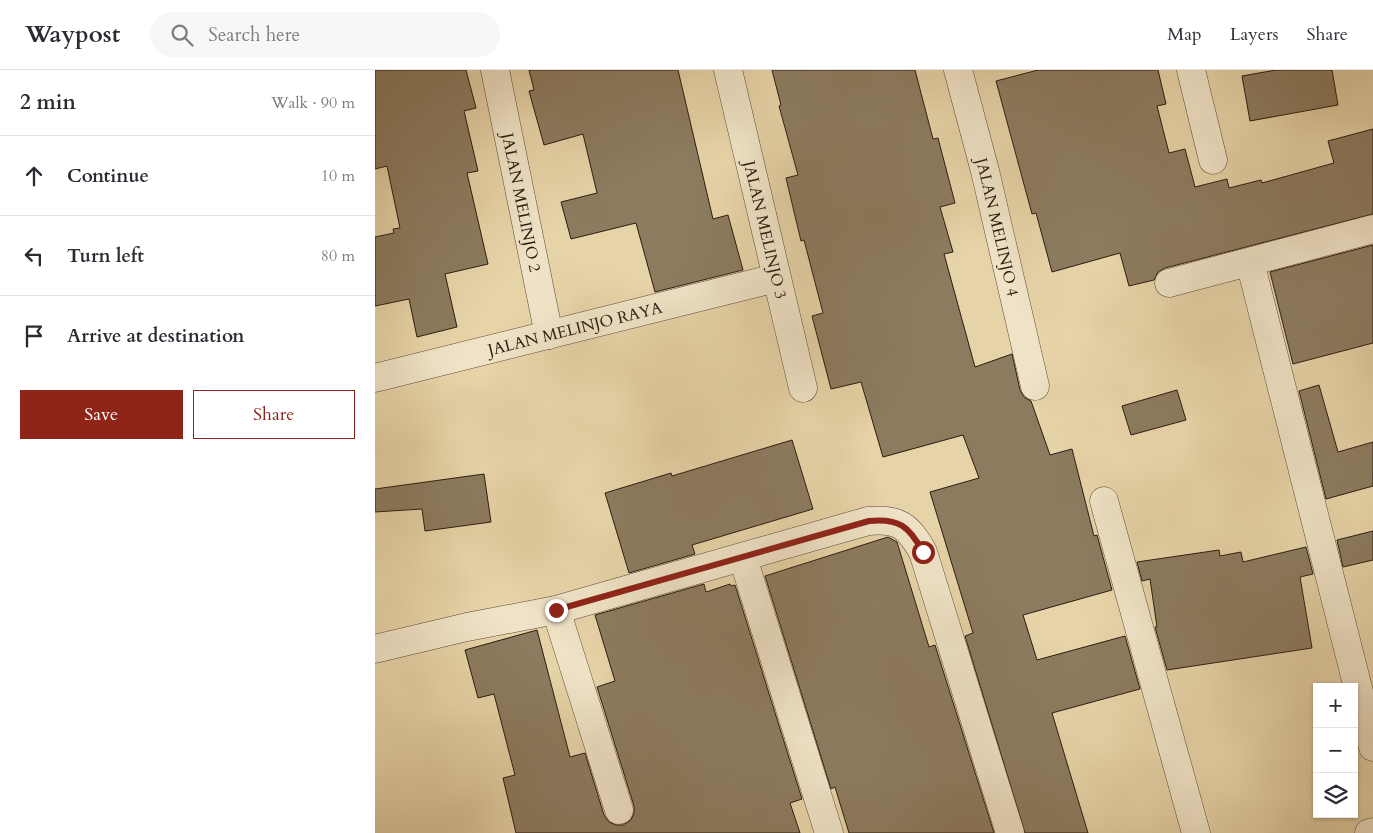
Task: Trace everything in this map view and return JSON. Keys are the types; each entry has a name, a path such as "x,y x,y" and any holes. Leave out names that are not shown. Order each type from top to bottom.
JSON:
{"street":[{"name":"JALAN MELINJO 2","path":"495,70 549,336"},
{"name":"JALAN MELINJO 3","path":"728,70 803,388"},
{"name":"JALAN MELINJO 4","path":"958,70 985,171 1035,386"},
{"path":"1191,70 1213,160"},
{"path":"1169,283 1373,229"},
{"path":"1250,262 1373,747"},
{"name":"JALAN MELINJO RAYA","path":"375,378 776,278"},
{"path":"1104,501 1197,833"},
{"path":"375,649 467,627 556,610 869,521 883,519 899,523 913,534 923,552 1010,833"},
{"path":"743,558 829,833"},
{"path":"556,610 619,810"}],"building":[{"path":"375,70 466,70 476,108 464,111 478,171 467,173 488,264 445,274 457,327 417,337 409,299 375,306 375,237 394,233 393,229 400,228 387,166 375,169"},
{"path":"529,70 678,70 713,219 728,215 743,270 655,292 636,223 571,239 561,202 597,193 583,134 544,145 529,91 534,90"},
{"path":"772,70 915,70 933,139 938,138 955,203 940,207 953,252 944,254 975,367 1012,354 1020,390 1024,397 1031,401 1050,455 1072,449 1094,536 1097,535 1112,590 1023,615 1037,660 1125,636 1140,689 1052,713 1088,833 1025,833 965,636 973,633 930,492 979,478 963,435 883,457 861,382 831,389 812,316 823,313 804,240 801,241 786,178 798,175 779,106 781,105"},
{"path":"1038,70 1158,70 1166,104 1157,106 1169,153 1185,149 1195,187 1227,179 1229,188 1261,180 1262,183 1334,163 1328,141 1373,129 1373,214 1165,268 1158,272 1154,280 1129,286 1120,253 1052,272 1036,213 1032,214 996,81"},
{"path":"1276,70 1332,70 1338,105 1250,121 1242,76"},
{"path":"1373,245 1373,343 1293,364 1270,272"},
{"path":"1319,385 1338,452 1373,442 1373,486 1326,499 1299,391"},
{"path":"1177,390 1186,420 1131,435 1122,406"},
{"path":"792,440 813,509 692,545 695,554 629,573 605,493 671,473 672,476"},
{"path":"484,474 491,522 425,531 422,509 375,512 375,489"},
{"path":"1373,531 1373,560 1343,567 1337,540"},
{"path":"888,537 897,542 929,647 935,645 994,833 849,833 835,787 831,789 765,576"},
{"path":"1306,547 1313,574 1300,577 1312,648 1167,670 1155,627 1157,627 1150,579 1142,581 1137,562 1219,550 1220,556 1241,552 1243,562"},
{"path":"704,584 706,592 730,584 731,586 735,585 802,799 790,803 800,833 516,833 503,778 515,775 494,694 478,698 465,650 537,630 570,757 585,753 604,815 609,822 623,825 631,820 634,806 597,687 615,681 595,615"}],"route":[{"path":"556,610 869,521 883,519 899,523 913,534 923,552"}]}
